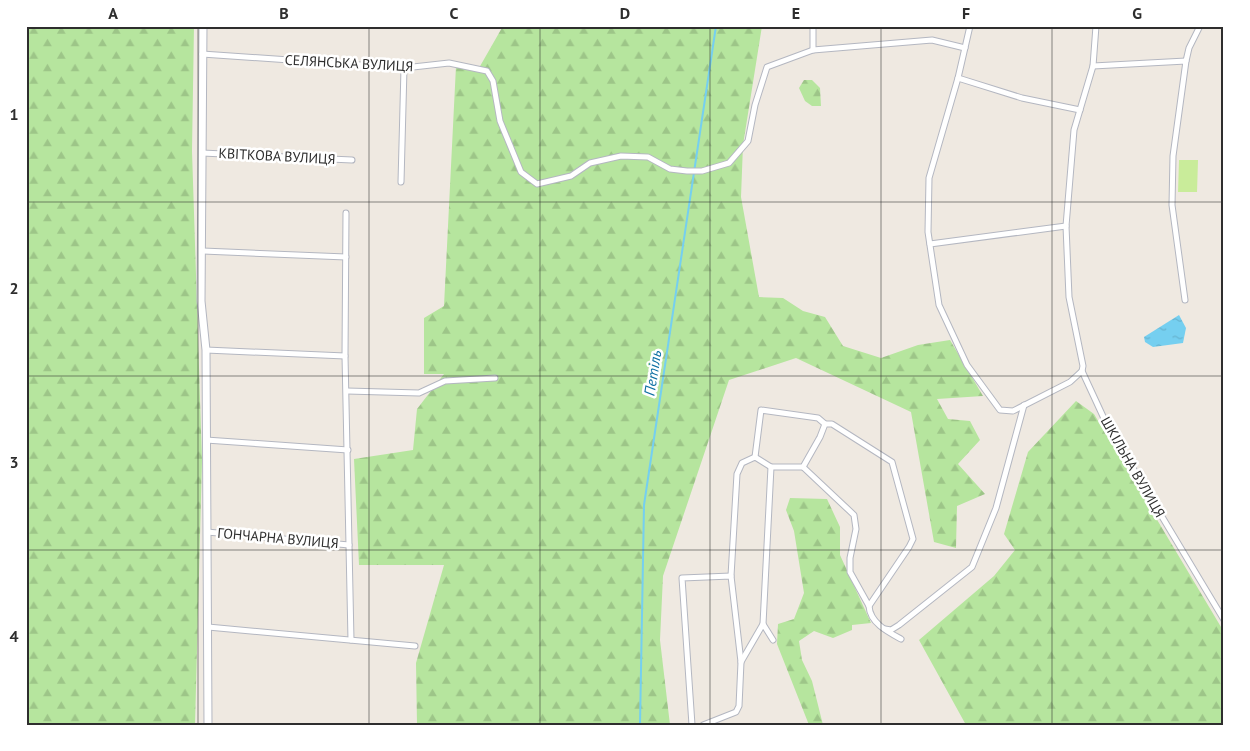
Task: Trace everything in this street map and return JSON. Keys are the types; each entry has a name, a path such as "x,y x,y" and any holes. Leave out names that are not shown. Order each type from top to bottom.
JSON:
{"street":[{"path":"202,26 202,301 206,350 208,725"},
{"path":"813,26 813,50 932,40 965,48"},
{"path":"970,26 958,78 929,178 930,244 939,305 966,365 1000,410 1013,411 1070,382 1082,371"},
{"name":"ШКІЛЬНА ВУЛИЦЯ","path":"1096,26 1093,66 1074,130 1066,226 1069,298 1083,366 1082,371 1107,424 1224,620"},
{"path":"1185,300 1172,205 1173,156 1186,61 1192,41 1200,26"},
{"name":"СЕЛЯНСЬКА ВУЛИЦЯ","path":"202,54 404,68 449,63 487,71 493,81 500,122 521,172 537,184 571,176 590,163 621,156 648,157 670,169 687,171 702,171 729,163 748,141 755,105 767,67 813,50"},
{"path":"1093,66 1186,61"},
{"path":"401,182 404,68"},
{"path":"958,78 1022,98 1080,110"},
{"name":"КВІТКОВА ВУЛИЦЯ","path":"202,153 352,160"},
{"path":"346,213 345,356 352,640"},
{"path":"930,244 1066,226"},
{"path":"203,251 346,258"},
{"path":"206,350 345,356"},
{"path":"347,391 419,392 445,380 495,378"},
{"path":"884,629 891,630 899,625 972,567 996,508 1025,405"},
{"path":"755,457 761,410 818,418 825,424 832,424 892,462 913,539 910,547 869,606"},
{"path":"803,467 825,424"},
{"path":"206,440 348,450"},
{"path":"755,457 771,467 803,467 854,515 856,529 850,558 850,572 869,606 869,612 884,629 901,639"},
{"path":"703,725 716,723 736,712 739,706 742,662 732,576 737,474 742,463 755,457"},
{"path":"742,662 763,624 771,467"},
{"name":"ГОНЧАРНА ВУЛИЦЯ","path":"207,532 349,545"},
{"path":"692,725 682,578 732,576"},
{"path":"763,624 773,640"},
{"path":"208,627 415,646"}],"green space":[{"path":"26,26 194,26 192,151 202,460 195,725 26,725"},
{"path":"503,26 762,26 743,145 741,197 759,297 783,298 803,311 825,317 843,346 881,358 918,345 950,340 983,396 937,399 948,419 970,421 980,440 958,464 985,494 957,506 956,548 934,542 911,412 796,358 729,380 663,576 660,640 670,725 417,725 416,663 444,565 359,565 354,459 413,450 417,409 444,374 424,374 424,318 444,306 456,66 479,68"},
{"path":"804,80 812,80 820,88 821,106 812,106 805,101 799,88"},
{"path":"1179,160 1198,160 1197,192 1178,192"},
{"path":"1076,401 1094,414 1224,632 1224,725 966,725 919,640 994,576 1015,550 1004,534 1028,452"},
{"path":"790,498 827,499 840,527 840,555 871,623 852,625 852,630 833,638 814,631 799,641 802,660 812,681 823,725 809,725 777,644 778,624 794,619 804,593 794,531 786,510"}],"water":[{"path":"1179,315 1186,328 1183,343 1153,347 1145,342 1144,337"}],"waterway":[{"name":"Петіль","path":"640,725 644,505 716,26"}]}
